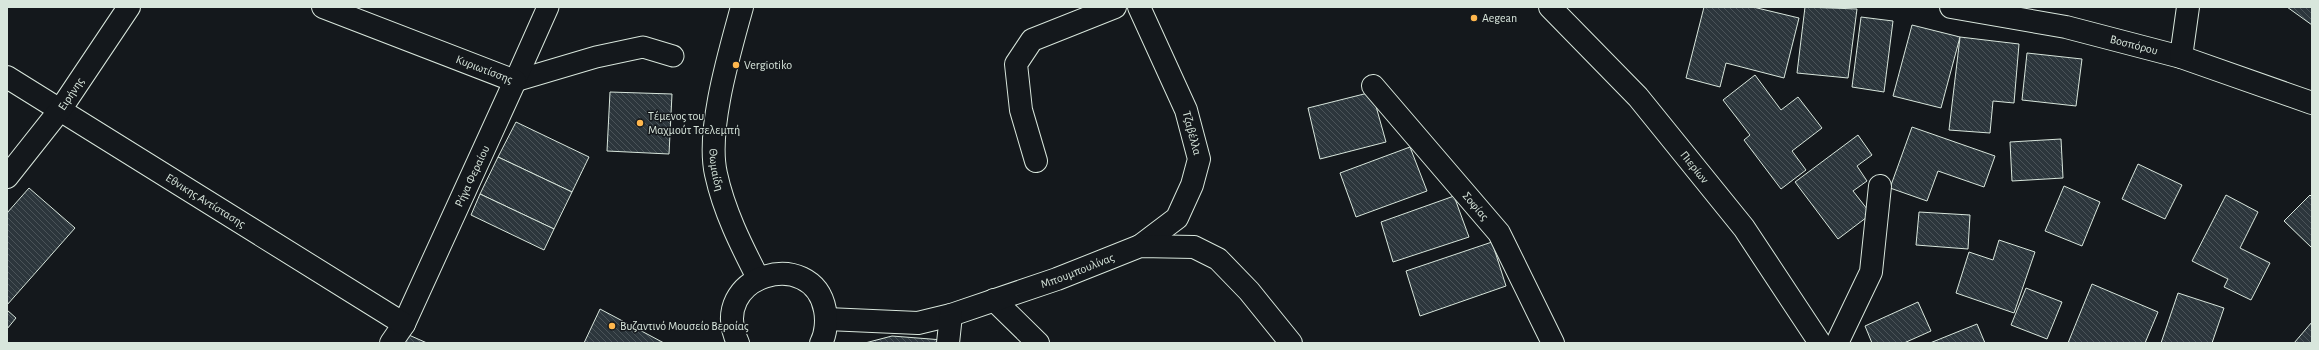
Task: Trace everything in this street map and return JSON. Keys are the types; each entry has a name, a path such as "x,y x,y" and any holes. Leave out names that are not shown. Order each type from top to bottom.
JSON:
{"street":[{"name":"Ειρήνης","path":"7,177 60,110 129,7"},
{"name":"Κυριωτίσσης","path":"323,7 515,81 596,57 643,47 673,56"},
{"name":"Ρήγα Φεραίου","path":"391,343 404,324 548,7"},
{"name":"Θωμαίδη","path":"742,7 720,98 714,140 715,173 731,224 758,278"},
{"path":"1036,161 1021,110 1016,64 1032,40 1115,7"},
{"name":"Τζαβέλλα","path":"1139,7 1186,110 1199,159 1192,186 1177,218 1140,246"},
{"name":"Πιερίων","path":"1550,7 1638,97 1744,228 1820,343"},
{"name":"Βοσπόρου","path":"1951,7 2066,27 2181,57 2312,103"},
{"path":"2181,57 2188,7"},
{"name":"Εθνικης Αντίστασης","path":"7,77 404,324"},
{"name":"Σοφίας","path":"1373,86 1499,233 1553,343"},
{"path":"1837,343 1871,272 1880,186"},
{"name":"Μπουμπουλίνας","path":"827,319 918,323 951,315 1057,279 1140,246 1194,247 1218,259 1249,290 1291,343"},
{"path":"738,343 734,333 732,317 736,301 744,288 758,278 778,273 794,275 807,282 819,293 824,303 827,319 820,343"},
{"path":"994,300 1038,343"},
{"path":"948,343 951,315"}],"building":[{"path":"1704,7 1753,7 1799,18 1784,78 1726,63 1720,87 1686,78"},
{"path":"1805,7 1857,9 1848,78 1797,73"},
{"path":"2287,7 2312,7 2312,25"},
{"path":"1861,17 1893,21 1884,92 1852,87"},
{"path":"1912,25 1960,37 1941,108 1893,96"},
{"path":"1960,37 2019,44 2014,103 1993,101 1990,133 1949,130"},
{"path":"2027,53 2082,59 2076,106 2022,100"},
{"path":"1755,75 1781,110 1798,97 1822,128 1792,151 1806,170 1781,189 1744,140 1750,135 1723,100"},
{"name":"Τέμενος του Μαχμούτ Τσελεμπή","path":"610,92 672,94 669,154 607,151"},
{"path":"1372,92 1386,142 1320,159 1308,108"},
{"path":"516,122 589,157 572,192 498,157"},
{"path":"1912,127 1995,156 1984,187 1938,171 1927,201 1890,188"},
{"path":"1858,135 1872,155 1857,166 1867,181 1853,191 1871,214 1838,239 1795,182"},
{"path":"2061,139 2063,178 2012,181 2010,142"},
{"path":"1410,147 1427,191 1356,217 1340,173"},
{"path":"498,157 572,192 554,229 480,194"},
{"path":"2138,164 2182,185 2165,219 2122,199"},
{"path":"2064,186 2100,202 2082,246 2045,231"},
{"path":"29,188 75,228 7,305 7,213"},
{"path":"480,194 554,229 544,250 471,215"},
{"path":"2226,195 2258,212 2240,248 2270,263 2251,300 2224,287 2228,279 2192,261"},
{"path":"2310,195 2312,197 2312,248 2284,221"},
{"path":"1454,196 1469,237 1393,262 1381,222"},
{"path":"1919,212 1970,215 1968,249 1916,245"},
{"path":"1999,240 2035,252 2014,313 1956,293 1969,252 1993,260"},
{"path":"1492,242 1506,286 1420,316 1406,271"},
{"path":"2092,284 2158,312 2145,343 2068,343"},
{"path":"2026,288 2062,302 2047,339 2011,325"},
{"path":"2178,293 2224,308 2212,343 2161,343"},
{"path":"1918,302 1931,331 1904,343 1872,343 1865,326"},
{"name":"Βυζαντινό Μουσείο Βεροίας","path":"600,309 664,343 584,343"},
{"path":"7,310 16,318 7,329"},
{"path":"2312,322 2312,343 2294,343"},
{"path":"1977,324 1985,343 1930,343"},
{"path":"402,332 427,343 398,343"},
{"path":"892,336 943,340 942,343 865,343"}],"place":[{"name":"Aegean","path":"1474,18"},
{"name":"Vergiotiko","path":"736,65"},
{"name":"Τέμενος του Μαχμούτ Τσελεμπή","path":"640,123"},
{"name":"Βυζαντινό Μουσείο Βεροίας","path":"612,326"}]}
